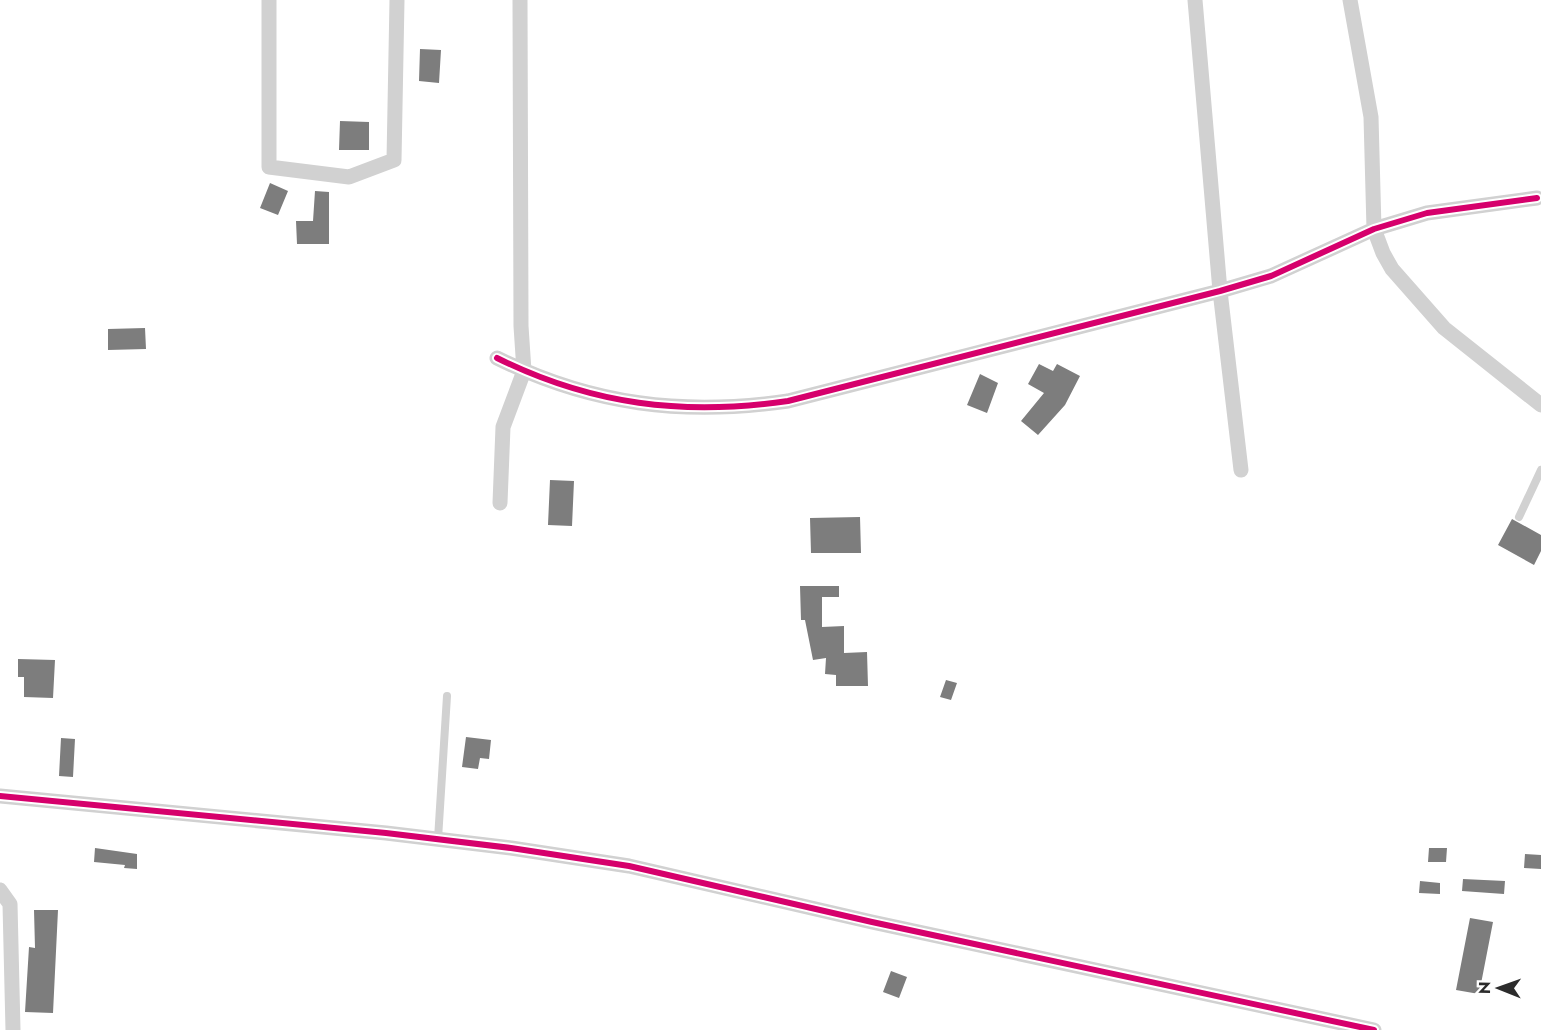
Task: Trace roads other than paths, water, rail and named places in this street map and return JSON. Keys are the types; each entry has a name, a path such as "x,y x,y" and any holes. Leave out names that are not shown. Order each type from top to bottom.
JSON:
{"street":[{"path":"269,0 269,167 349,177 394,160 397,0"},
{"path":"500,503 503,427 524,371 521,326 520,0"},
{"path":"1195,0 1220,291 1241,470"},
{"path":"1350,0 1371,117 1374,229 1392,269 1444,328 1541,405"},
{"path":"497,358 524,371 605,398 641,405 681,408 747,407 788,401 1271,276 1374,229 1427,213 1537,198"},
{"path":"0,796 438,839 629,866 872,922 1374,1030"},
{"path":"0,890 10,904 13,1030"}],"lane":[{"path":"1520,517 1541,470"},
{"path":"438,839 447,696"}]}
